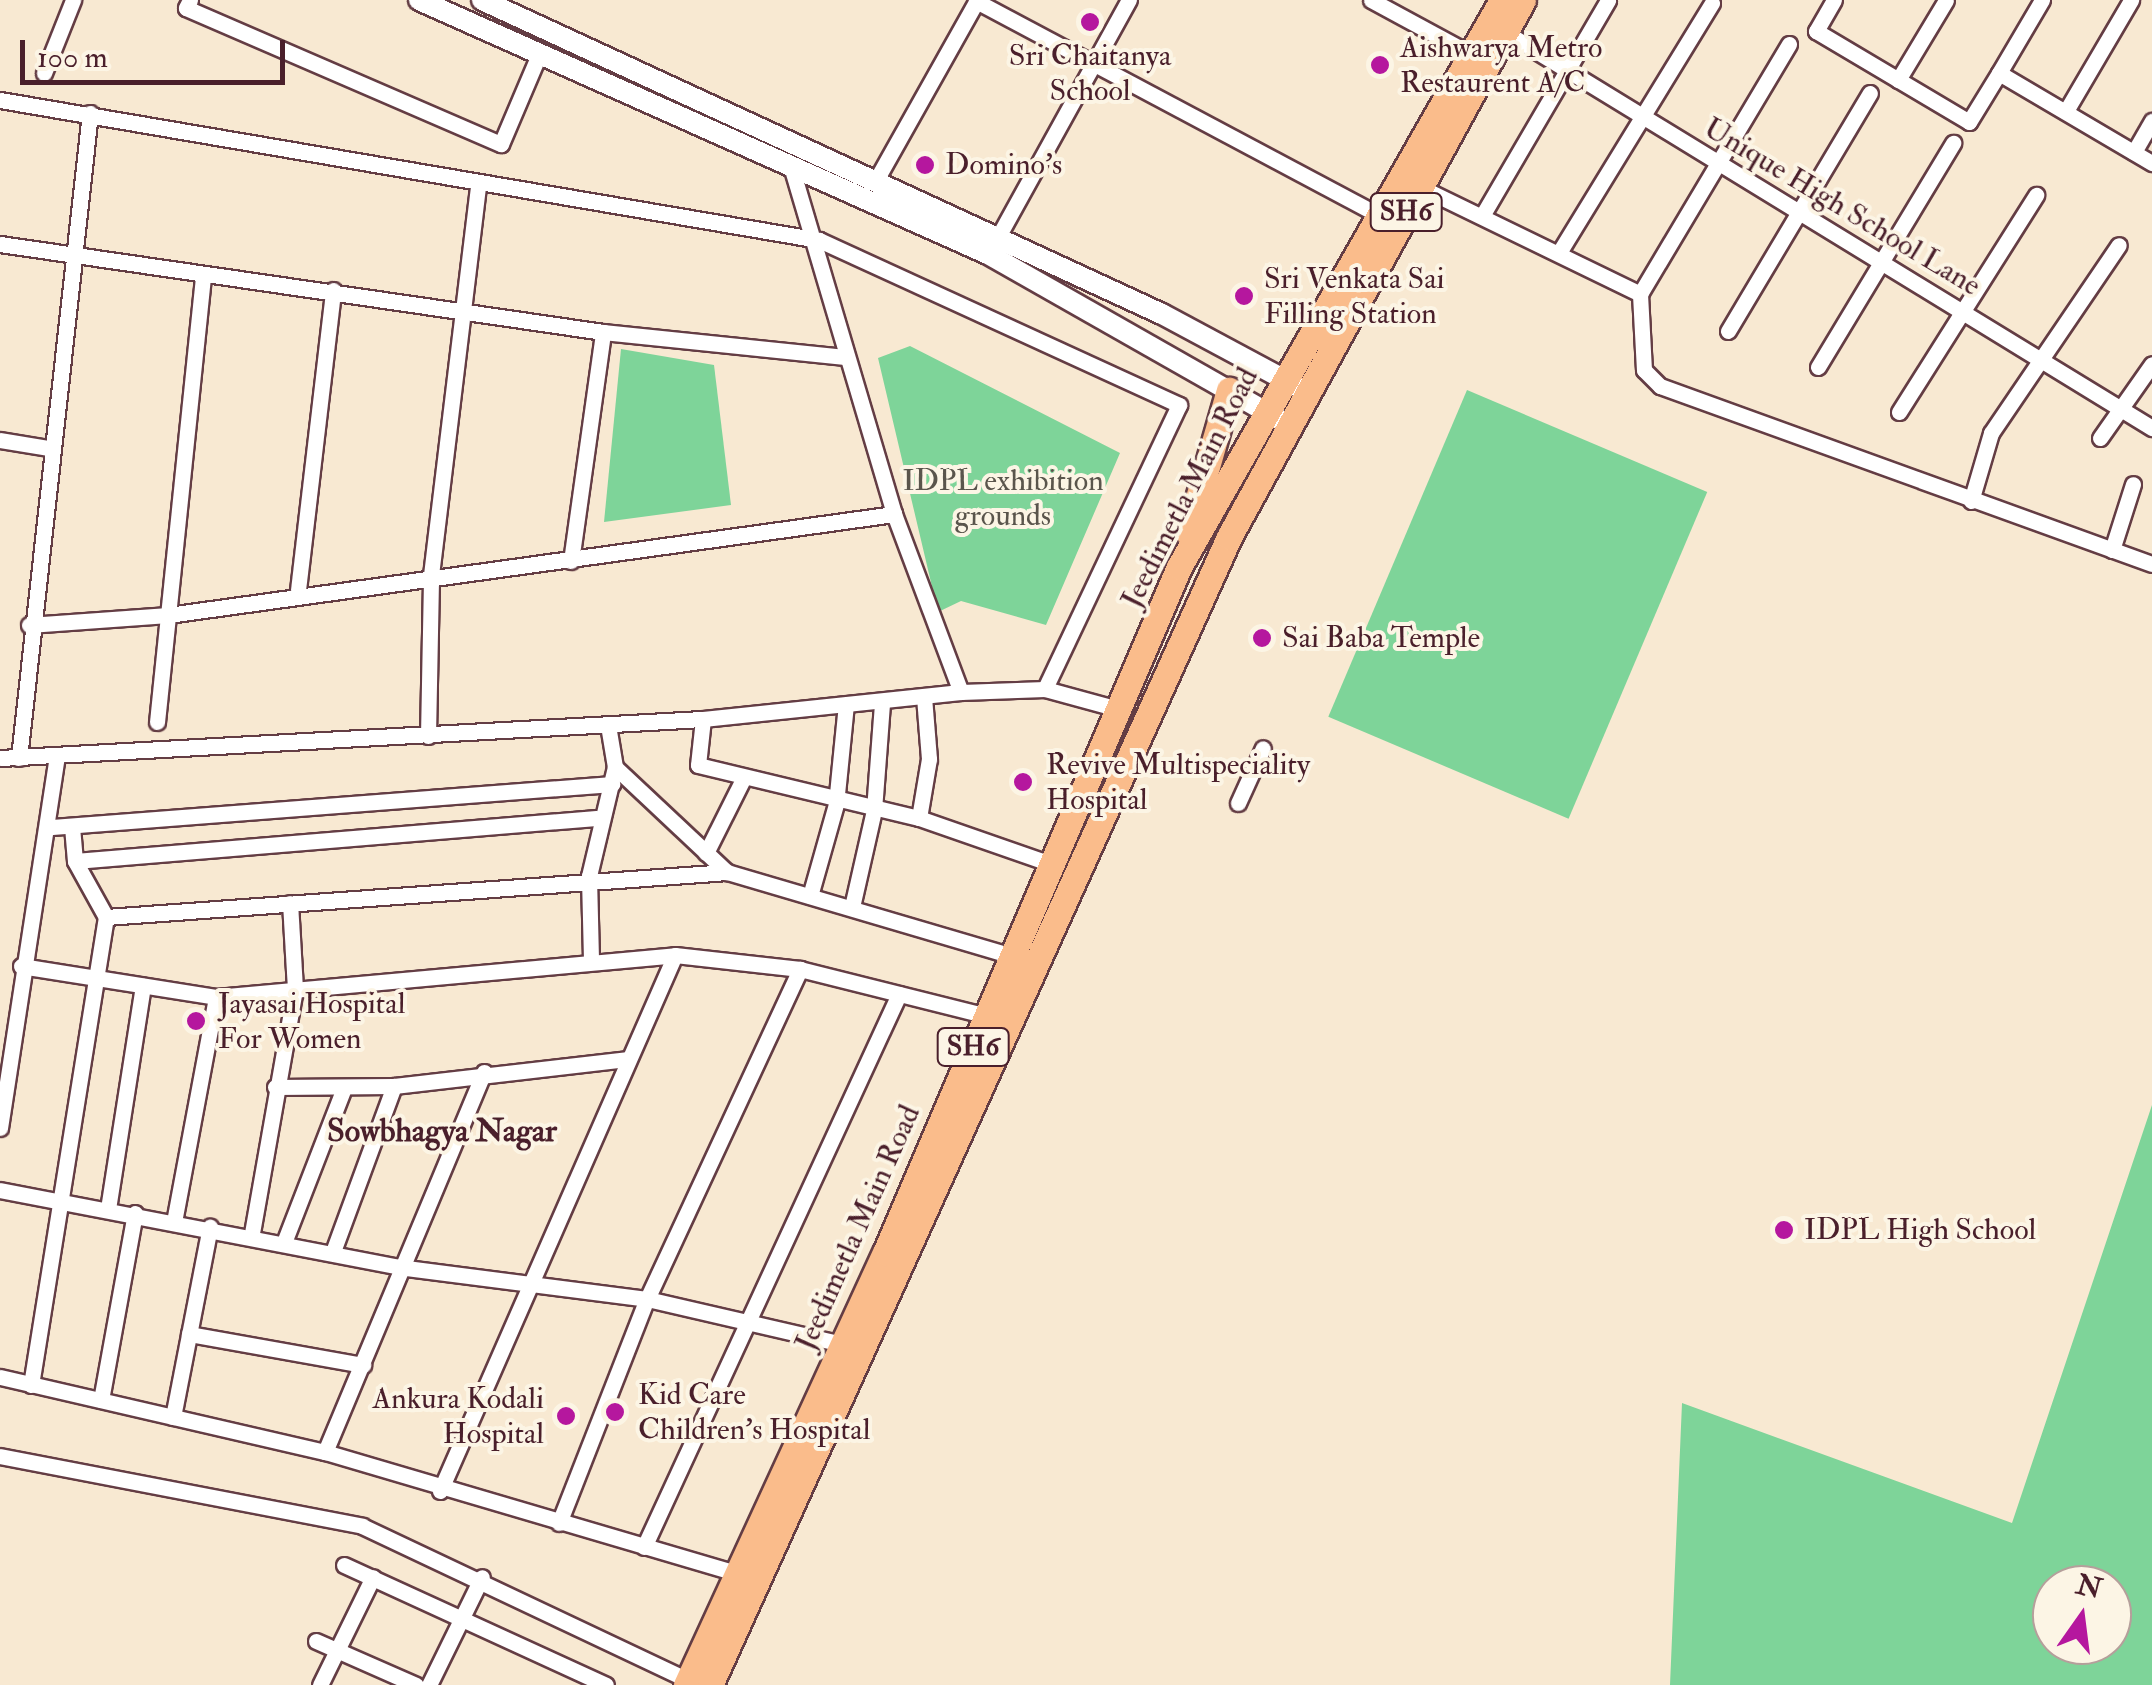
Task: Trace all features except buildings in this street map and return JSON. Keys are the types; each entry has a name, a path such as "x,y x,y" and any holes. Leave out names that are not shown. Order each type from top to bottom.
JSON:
{"main road":[{"name":"Jeedimetla Main Road","path":"694,1683 736,1574 789,1487 842,1344 1179,567 1282,379 1502,0"},
{"name":"Jeedimetla Main Road","path":"694,1683 789,1487 1136,734 1289,425 1523,0"},
{"path":"1179,567 1229,390"}],"street":[{"path":"44,73 73,0"},
{"path":"190,0 186,8 501,144 540,52"},
{"path":"419,0 988,254 1289,425"},
{"path":"482,0 998,237 1308,392"},
{"path":"998,237 1129,0"},
{"path":"1371,0 1471,54"},
{"path":"1482,216 1564,66 1608,0"},
{"path":"1834,0 1816,31 1969,122 2000,73 2036,2"},
{"path":"1898,80 1946,0"},
{"path":"2066,111 2131,0"},
{"path":"875,182 977,1 1092,66 1378,215"},
{"path":"1560,250 1712,3"},
{"name":"Unique High School Lane","path":"1505,32 1718,166 2152,428"},
{"path":"1789,44 1640,294 1648,380 2152,564"},
{"path":"2000,73 2152,163"},
{"path":"1728,330 1870,93"},
{"path":"0,100 819,240 1179,405 1045,689"},
{"path":"19,758 29,625 77,256 90,113"},
{"path":"2134,152 2152,121"},
{"path":"1818,367 1953,143"},
{"path":"792,166 819,240 845,357 894,514 961,692"},
{"path":"428,736 431,575 466,310 478,184"},
{"path":"1420,187 1560,250 1640,294"},
{"path":"1899,412 2036,195"},
{"path":"0,244 602,332 845,357"},
{"path":"1971,500 1991,433 2119,245"},
{"path":"157,722 202,276"},
{"path":"298,590 332,290"},
{"path":"571,561 602,332"},
{"path":"2100,438 2124,410 2152,364"},
{"path":"0,440 50,448"},
{"path":"2112,550 2133,484"},
{"path":"29,625 168,615 298,590 571,561 894,514"},
{"path":"0,758 608,726 882,703 961,692 1045,689 1118,709"},
{"path":"920,818 929,759 924,697"},
{"path":"852,907 874,810 882,703"},
{"path":"810,896 836,804 846,704"},
{"path":"703,719 698,765 836,804 920,818 1051,864"},
{"path":"591,959 589,876 596,818 613,775 608,726"},
{"path":"1238,803 1263,748"},
{"path":"0,1128 21,966 52,827 57,756"},
{"path":"52,827 613,775 727,872"},
{"path":"706,853 743,779"},
{"path":"75,861 596,818"},
{"path":"31,1384 65,1202 100,981 106,917 75,861 72,827"},
{"path":"106,917 589,876 727,872 1012,956"},
{"path":"252,1233 295,990 290,903"},
{"path":"21,966 216,997 591,959 676,956 800,969 986,1016"},
{"path":"440,1491 626,1059 676,956"},
{"path":"559,1522 647,1299 800,969"},
{"path":"0,980 18,984"},
{"path":"108,1209 143,986"},
{"path":"644,1547 899,994"},
{"path":"174,1222 216,997"},
{"path":"275,1086 394,1086 484,1072 626,1059"},
{"path":"324,1452 363,1366 398,1267 484,1072"},
{"path":"334,1250 394,1086"},
{"path":"284,1240 344,1088"},
{"path":"0,1190 252,1233 398,1267 525,1288 647,1299 752,1319 842,1344"},
{"path":"101,1400 136,1213"},
{"path":"173,1417 210,1226"},
{"path":"189,1334 363,1366"},
{"path":"0,1377 324,1452 440,1491 736,1574"},
{"path":"0,1456 362,1526 482,1577 694,1683"},
{"path":"344,1565 462,1614 606,1685"},
{"path":"320,1685 372,1577"},
{"path":"430,1685 482,1577"},
{"path":"316,1641 416,1685"}],"green space":[{"name":"IDPL exhibition grounds","path":"910,346 1120,453 1046,625 961,601 938,612 878,358"},
{"path":"621,349 714,365 731,505 604,522"},
{"path":"1467,390 1707,492 1569,819 1328,717"},
{"path":"2152,1105 2152,1685 1670,1685 1682,1403 2012,1523"}],"place":[{"name":"Sri Chaitanya School","path":"1090,22"},
{"name":"Aishwarya Metro Restaurent A/C","path":"1380,65"},
{"name":"Domino's","path":"925,165"},
{"name":"Sri Venkata Sai Filling Station","path":"1244,296"},
{"name":"Sai Baba Temple","path":"1262,638"},
{"name":"Revive Multispeciality Hospital","path":"1023,782"},
{"name":"Jayasai Hospital For Women","path":"196,1021"},
{"name":"IDPL High School","path":"1784,1230"},
{"name":"Kid Care Children's Hospital","path":"615,1412"},
{"name":"Ankura Kodali Hospital","path":"566,1416"}],"district":[{"name":"Sowbhagya Nagar","path":"442,1131"}]}
